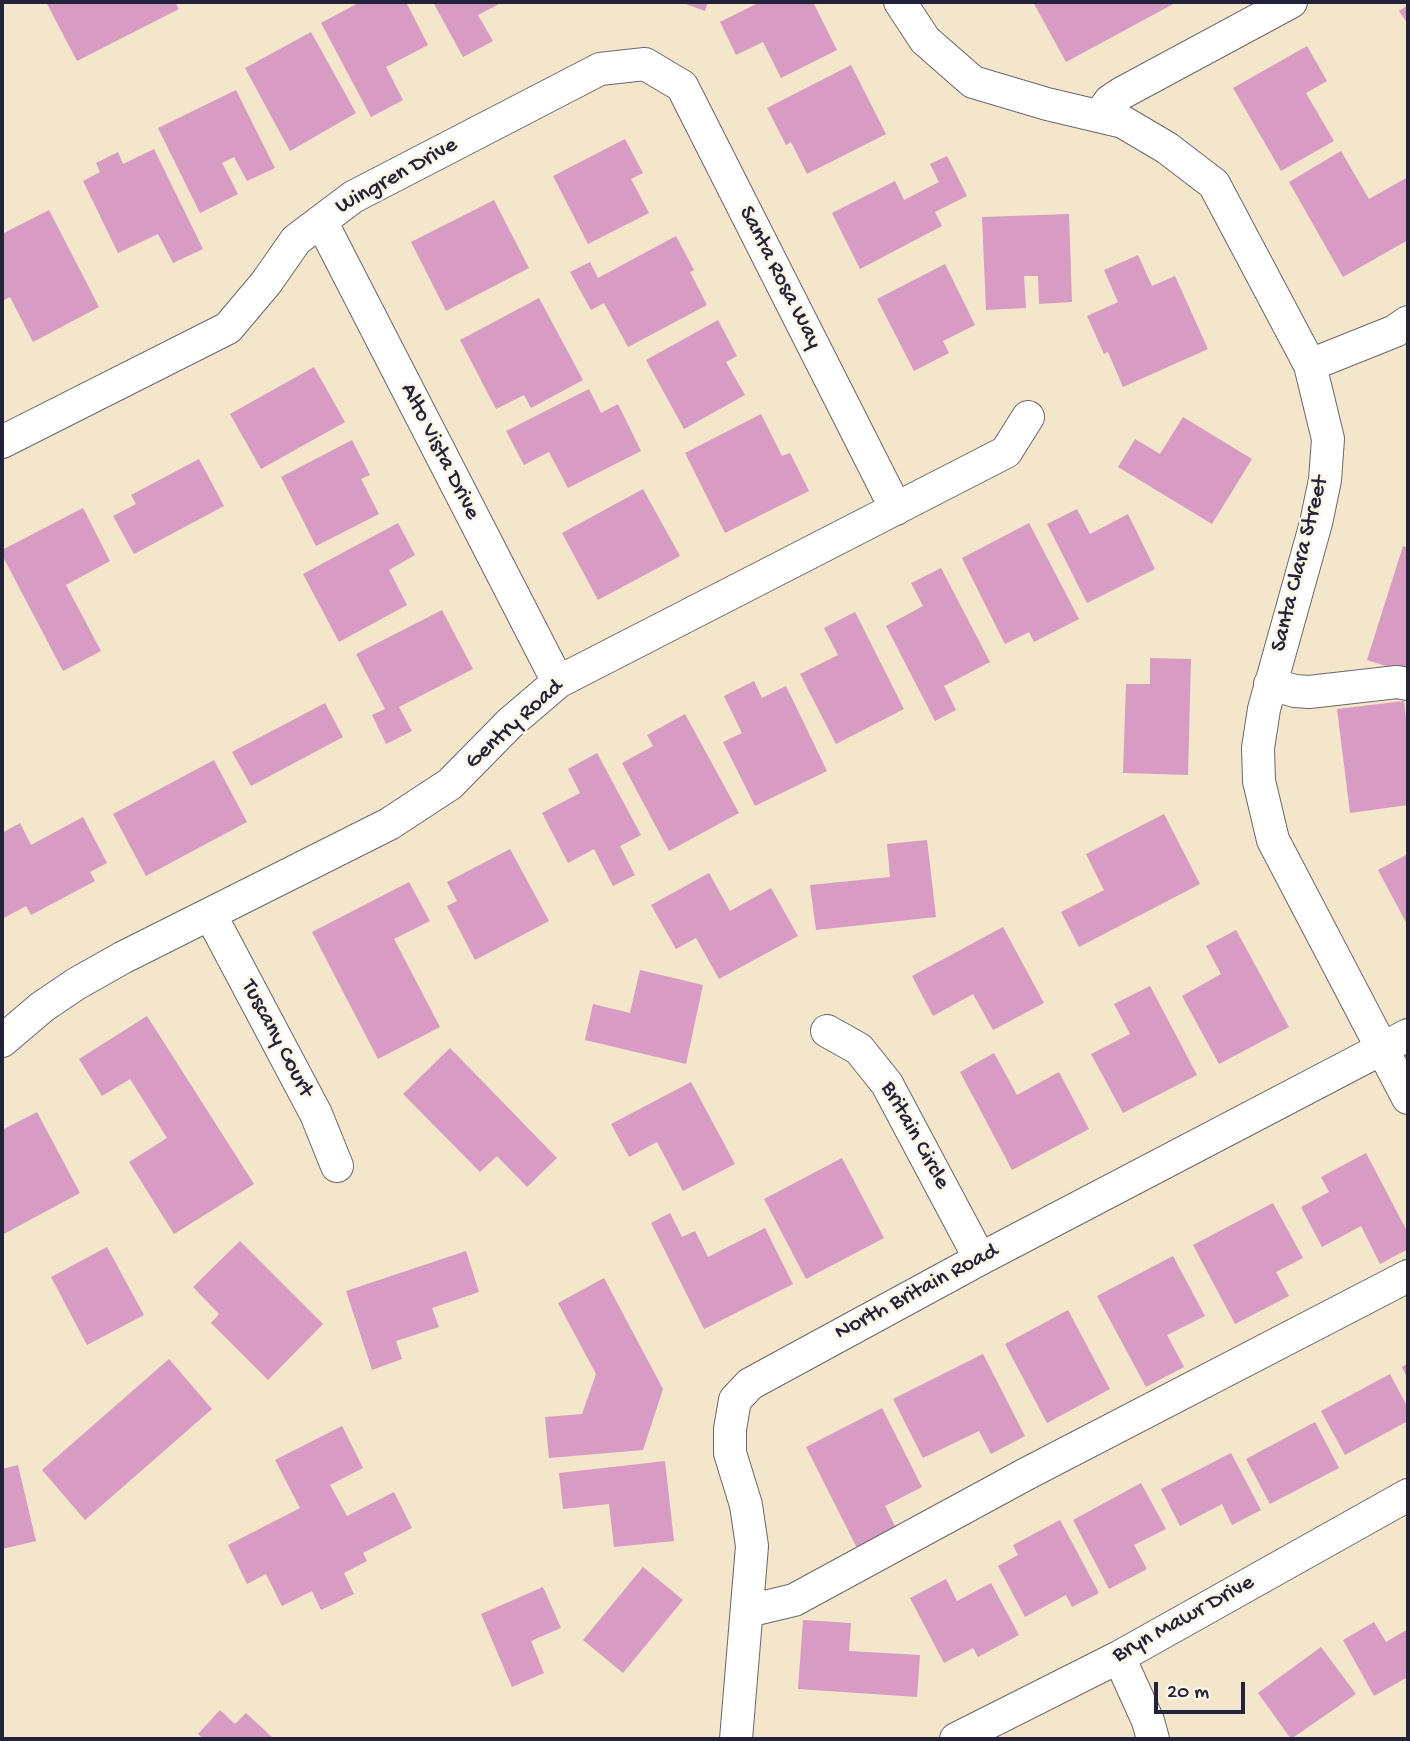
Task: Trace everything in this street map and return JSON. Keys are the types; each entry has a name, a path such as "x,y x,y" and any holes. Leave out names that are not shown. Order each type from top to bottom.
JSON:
{"street":[{"name":"Santa Clara Street","path":"900,2 925,40 973,82 1046,104 1123,122 1167,148 1214,184 1310,365 1328,439 1325,480 1316,523 1264,709 1258,748 1259,781 1273,840 1395,1041 1408,1098"},
{"path":"1099,116 1110,101 1122,93 1291,2"},
{"name":"Wingren Drive","path":"2,442 229,328 266,284 296,240 353,197 600,69 645,64"},
{"name":"Santa Rosa Way","path":"645,64 682,86 895,509"},
{"name":"Alto Vista Drive","path":"321,221 558,682"},
{"path":"1310,365 1395,331 1408,321"},
{"name":"Gentry Road","path":"2,1041 42,1007 76,984 389,824 450,784 510,723 558,682 1006,452 1028,416"},
{"path":"1270,684 1309,692 1397,682 1408,684"},
{"name":"Tuscany Court","path":"210,914 316,1114 337,1166"},
{"name":"Britain Circle","path":"827,1031 859,1049 887,1084 980,1259"},
{"name":"North Britain Road","path":"736,1739 752,1546 746,1505 730,1453 730,1429 735,1400 750,1384 980,1259 1395,1041"},
{"path":"748,1611 794,1600 1028,1473 1408,1276"},
{"name":"Bryn Mawr Drive","path":"964,1738 1119,1657 1408,1495"},
{"path":"1119,1657 1148,1721 1153,1739"}],"building":[{"path":"46,2 175,2 179,9 77,61"},
{"path":"360,2 406,2 428,45 386,67 403,100 371,117 321,23"},
{"path":"433,2 503,2 478,15 493,41 463,57"},
{"path":"680,2 708,2 705,11"},
{"path":"760,2 813,2 837,50 781,78 763,42 736,55 720,22"},
{"path":"1033,2 1177,2 1066,62"},
{"path":"1408,5 1408,24 1399,11"},
{"path":"311,32 356,113 290,151 245,68"},
{"path":"1307,46 1327,81 1306,93 1334,141 1281,171 1233,88"},
{"path":"851,65 886,134 807,174 791,142 786,145 767,108"},
{"path":"236,90 275,168 247,181 234,157 222,163 238,194 200,213 158,128"},
{"path":"625,139 643,173 631,179 649,213 588,244 553,176"},
{"path":"154,149 203,249 173,263 158,234 118,253 83,181 100,172 96,163 118,152 123,164"},
{"path":"1341,151 1369,199 1408,177 1408,240 1343,277 1289,182"},
{"path":"947,156 967,196 935,212 942,226 860,269 832,213 895,181 904,200 939,182 930,164"},
{"path":"494,200 529,268 446,311 411,242"},
{"path":"49,210 99,307 33,342 10,297 2,301 2,234"},
{"path":"1069,214 1072,302 1039,304 1038,276 1024,276 1026,308 986,310 982,217"},
{"path":"676,236 694,270 690,272 707,305 628,347 604,303 591,310 570,272 590,262 598,278"},
{"path":"1138,255 1152,286 1175,276 1208,349 1123,387 1108,352 1104,354 1087,316 1118,302 1104,270"},
{"path":"945,264 975,325 943,341 949,353 914,371 877,299"},
{"path":"539,298 583,380 531,408 524,395 496,409 460,340"},
{"path":"718,320 737,356 726,362 745,395 684,429 646,360"},
{"path":"314,367 345,422 261,469 230,414"},
{"path":"589,389 601,413 618,404 641,451 568,488 549,452 524,465 506,431"},
{"path":"761,414 782,456 790,453 809,491 725,533 685,453"},
{"path":"1183,417 1252,459 1212,524 1118,467 1135,439 1160,454"},
{"path":"352,440 370,475 361,479 379,514 316,546 281,477"},
{"path":"199,459 224,506 134,554 113,516 136,504 131,495"},
{"path":"643,489 680,556 598,600 562,533"},
{"path":"83,508 110,561 66,585 101,651 63,671 2,555 2,550"},
{"path":"1077,509 1090,534 1128,514 1155,569 1087,603 1047,524"},
{"path":"398,523 415,555 389,570 407,605 339,642 303,574"},
{"path":"1029,523 1079,619 1034,642 1029,632 1005,644 962,558"},
{"path":"1403,546 1408,548 1408,673 1367,660"},
{"path":"941,568 990,662 944,686 956,710 935,721 886,626 923,606 911,583"},
{"path":"442,610 473,669 399,707 412,731 386,744 372,715 385,709 356,654"},
{"path":"855,612 904,709 836,744 800,674 838,655 824,628"},
{"path":"1150,658 1191,659 1188,775 1123,773 1126,684 1150,684"},
{"path":"754,681 762,698 786,686 827,771 755,806 723,742 742,733 724,696"},
{"path":"1404,701 1408,735 1408,805 1350,813 1337,709"},
{"path":"325,703 343,737 251,786 232,752"},
{"path":"685,714 739,813 669,851 622,763 653,746 647,735"},
{"path":"597,753 641,835 620,846 635,875 613,886 594,849 568,863 542,813 580,793 568,769"},
{"path":"214,760 247,822 146,876 113,814"},
{"path":"1164,814 1200,884 1079,947 1061,912 1104,890 1086,854"},
{"path":"83,817 107,863 90,872 95,881 31,915 26,906 2,919 2,833 20,823 31,845"},
{"path":"927,840 936,917 816,930 810,885 890,877 887,844"},
{"path":"510,849 549,921 475,960 447,906 457,901 447,882"},
{"path":"1408,854 1408,926 1378,870"},
{"path":"709,873 730,911 771,888 798,936 719,979 696,938 676,949 651,905"},
{"path":"409,882 430,921 394,939 440,1027 378,1059 312,932"},
{"path":"1003,927 1044,1003 993,1030 973,994 933,1016 912,976"},
{"path":"1236,930 1289,1027 1219,1064 1182,996 1221,974 1206,946"},
{"path":"640,970 703,985 686,1064 585,1040 593,1004 630,1013"},
{"path":"1150,986 1197,1075 1123,1113 1091,1054 1130,1034 1114,1004"},
{"path":"147,1016 254,1184 174,1234 129,1162 167,1138 130,1079 102,1096 79,1059"},
{"path":"450,1048 557,1158 527,1187 497,1156 480,1172 403,1094"},
{"path":"994,1053 1017,1095 1059,1072 1089,1129 1012,1170 960,1072"},
{"path":"691,1082 735,1164 683,1191 657,1142 629,1157 611,1124"},
{"path":"37,1112 80,1193 2,1235 2,1130"},
{"path":"1366,1153 1408,1233 1408,1249 1380,1264 1361,1226 1322,1247 1301,1207 1329,1192 1321,1177"},
{"path":"842,1158 884,1238 806,1279 764,1199"},
{"path":"1273,1203 1303,1258 1276,1272 1289,1296 1235,1324 1193,1245"},
{"path":"670,1213 682,1237 695,1231 708,1257 765,1228 793,1284 704,1329 651,1223"},
{"path":"240,1241 323,1324 268,1380 211,1323 219,1314 193,1287"},
{"path":"107,1247 144,1315 87,1345 51,1277"},
{"path":"466,1251 479,1292 432,1308 439,1327 396,1341 402,1359 372,1370 346,1291"},
{"path":"1173,1256 1205,1316 1167,1335 1184,1367 1146,1387 1097,1296"},
{"path":"604,1278 663,1389 643,1450 549,1458 545,1417 582,1414 596,1374 558,1303"},
{"path":"1068,1310 1110,1389 1047,1423 1005,1344"},
{"path":"983,1354 1025,1436 991,1454 979,1431 923,1458 893,1399"},
{"path":"169,1359 212,1409 85,1520 42,1470"},
{"path":"1408,1363 1408,1379 1402,1367"},
{"path":"1390,1374 1408,1408 1408,1421 1345,1455 1321,1411"},
{"path":"882,1408 922,1487 885,1506 896,1528 857,1548 806,1447"},
{"path":"1315,1422 1339,1468 1270,1504 1246,1459"},
{"path":"342,1426 363,1468 330,1485 347,1516 394,1492 412,1528 363,1553 367,1561 344,1573 354,1594 321,1610 312,1591 282,1606 266,1574 247,1584 228,1545 300,1508 275,1460"},
{"path":"1231,1453 1261,1510 1232,1525 1222,1504 1180,1526 1161,1489"},
{"path":"665,1461 674,1541 614,1547 609,1504 563,1509 559,1473"},
{"path":"18,1465 36,1541 2,1549 2,1469"},
{"path":"1141,1483 1166,1529 1134,1545 1147,1569 1109,1589 1073,1520"},
{"path":"1060,1520 1099,1593 1072,1607 1066,1595 1025,1617 998,1566 1018,1555 1013,1545"},
{"path":"643,1567 683,1600 623,1673 583,1640"},
{"path":"946,1579 957,1601 991,1583 1019,1635 978,1657 973,1648 944,1663 910,1598"},
{"path":"543,1587 561,1628 531,1641 544,1673 512,1687 481,1614"},
{"path":"803,1620 851,1623 849,1651 920,1655 917,1697 798,1689"},
{"path":"1374,1622 1386,1642 1408,1629 1408,1682 1406,1678 1374,1696 1343,1640"},
{"path":"1321,1647 1356,1694 1291,1739 1258,1693"},
{"path":"220,1710 235,1724 246,1713 274,1739 204,1739 198,1734"}]}
